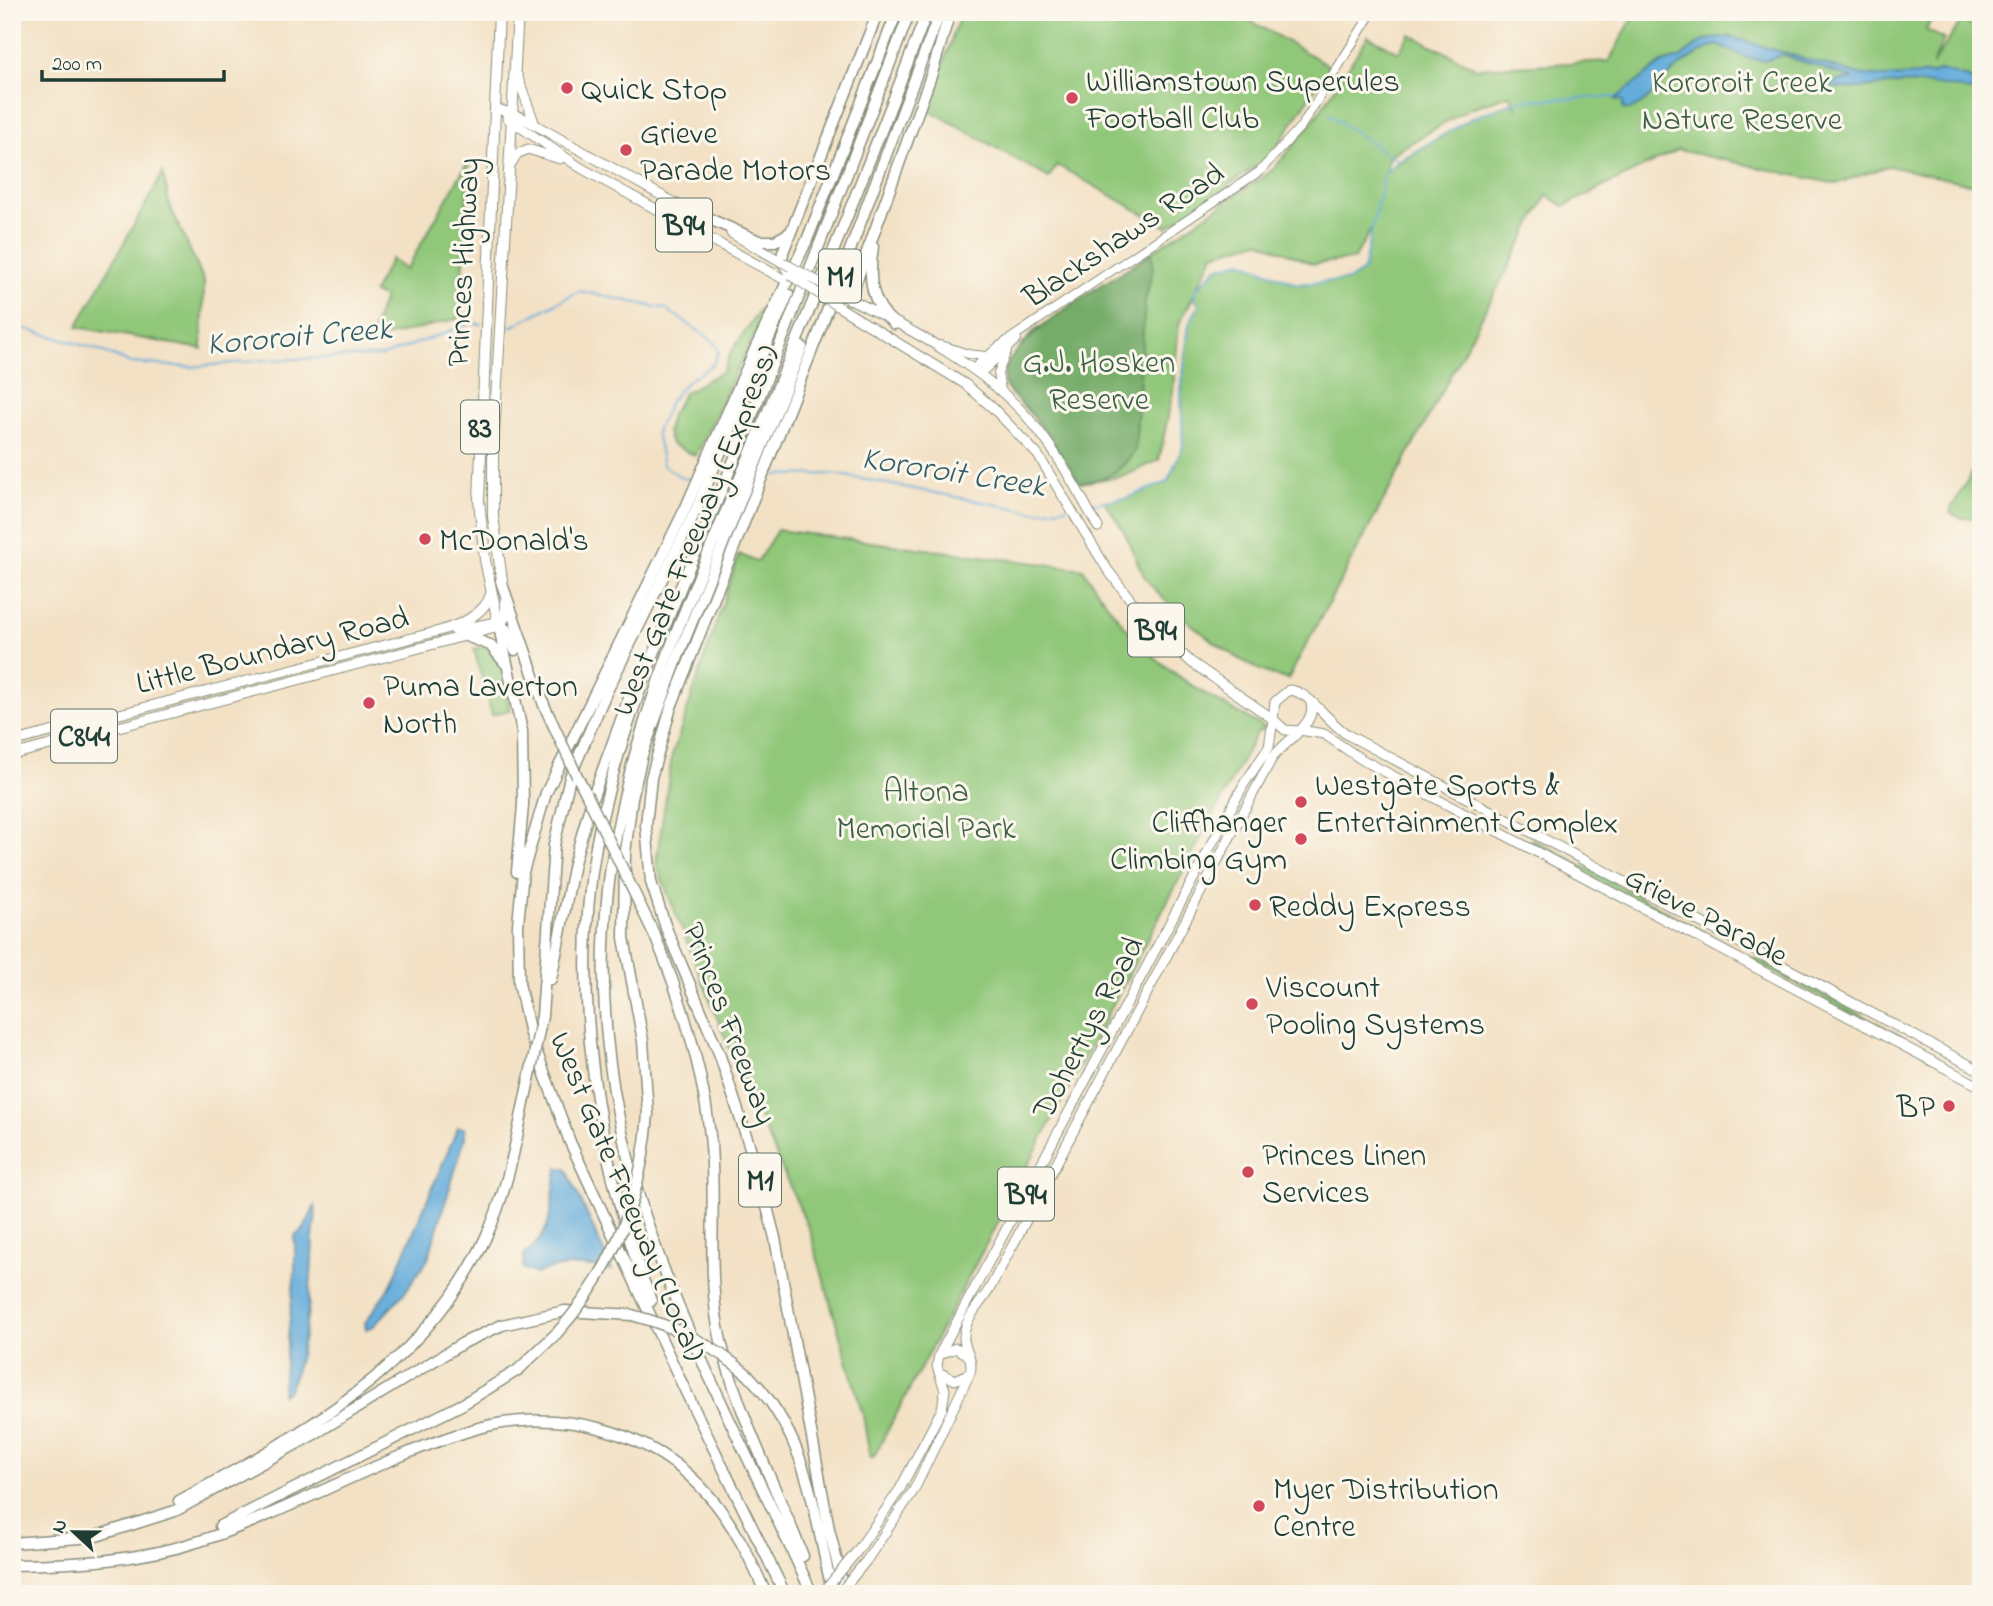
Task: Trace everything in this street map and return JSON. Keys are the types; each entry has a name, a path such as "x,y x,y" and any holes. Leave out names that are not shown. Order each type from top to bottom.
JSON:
{"highway":[{"name":"83","path":"495,108 499,12"},
{"name":"83","path":"513,118 518,12"},
{"path":"782,262 878,12"},
{"name":"West Gate Freeway (Local)","path":"684,1388 570,1142 530,1034 519,983 520,899 538,817 571,739 691,509 710,449 807,240 897,12"},
{"name":"West Gate Freeway (Express)","path":"684,1388 623,1214 605,1144 589,1023 589,890 597,844 623,743 670,607 739,448 910,12"},
{"name":"West Gate Freeway (Express)","path":"814,1594 696,1349 667,1278 619,1119 606,1017 603,954 607,892 623,792 671,640 740,505 826,271 927,12"},
{"name":"M1","path":"727,559 740,505 940,12"},
{"path":"846,297 932,73 950,12"},
{"name":"Princes Highway","path":"495,108 479,450 482,542 499,624"},
{"name":"Princes Highway","path":"499,624 506,613 494,533 493,453 513,118"},
{"path":"685,208 759,241 775,241 792,231"},
{"path":"879,214 872,252 872,291 881,311 894,324"},
{"path":"542,1016 551,869 563,801 588,732 691,509 723,449 781,313 807,240"},
{"path":"96,1561 169,1544 250,1512 463,1404 518,1370 557,1333 596,1285 612,1256 635,1196 648,1114 643,1041 624,937 623,909 627,829 637,773 648,737 740,505"},
{"path":"482,542 490,541 494,533"},
{"path":"648,737 727,559"},
{"name":"Princes Freeway","path":"727,559 660,738 648,799 647,862 666,928 719,1053 758,1172 775,1238 829,1529 845,1594"},
{"path":"501,581 544,705 654,936 678,998 699,1066 711,1147 712,1293 723,1349 814,1594"},
{"path":"93,1537 174,1504 349,1400 396,1360 444,1305 485,1240 510,1168 574,863 592,799 624,710 670,607"},
{"path":"499,624 510,635 531,689 544,705"},
{"path":"499,624 520,717 523,755 515,925 519,983"},
{"path":"466,636 490,645 509,669"},
{"path":"12,1543 93,1537 175,1511 214,1491 422,1367 502,1325 565,1311 632,1315 691,1335 728,1358 748,1375 775,1407 796,1444 812,1492 833,1594"},
{"name":"M1","path":"684,1388 785,1594"},
{"path":"12,1565 139,1558 201,1541 466,1432 515,1422 558,1421 585,1424 631,1439 653,1450 692,1479 730,1524 766,1594"}],"main road":[{"name":"Blackshaws Road","path":"976,371 985,356 1241,185 1278,155 1302,125 1372,12"},
{"path":"516,72 536,125"},
{"path":"495,108 513,118"},
{"name":"B94","path":"513,118 536,125 976,371 1001,391 1034,425 1071,479 1098,527"},
{"name":"B94","path":"513,118 581,168 788,278 964,384 1023,437 1055,481 1119,587 1147,621 1191,662 1273,720"},
{"path":"511,164 519,152 531,148 581,168 588,155"},
{"path":"677,221 685,208"},
{"path":"782,262 788,278"},
{"path":"839,307 846,297"},
{"name":"Blackshaws Road","path":"976,371 1008,348 1026,329"},
{"path":"928,342 985,356"},
{"path":"1001,391 998,373 1008,348"},
{"path":"964,384 976,371"},
{"name":"Little Boundary Road","path":"12,742 439,631 480,611 491,593"},
{"path":"439,631 499,624"},
{"name":"Little Boundary Road","path":"12,755 466,636 499,624"},
{"path":"1299,730 1285,730 1273,720 1275,702 1286,692 1298,691 1310,700"},
{"name":"B94","path":"1299,730 1311,718 1310,700"},
{"name":"Grieve Parade","path":"1310,700 1328,721 1348,735 1981,1071"},
{"name":"Dohertys Road","path":"822,1594 858,1550 900,1489 941,1412 946,1394 939,1371 939,1355 1244,784 1267,750 1273,720"},
{"name":"Dohertys Road","path":"839,1594 866,1561 920,1479 970,1370 970,1356 964,1335 968,1320 990,1288 1271,761 1299,730"},
{"name":"Grieve Parade","path":"1299,730 1327,736 1362,759 1981,1087"},
{"path":"1130,998 1141,1004"},
{"path":"1112,1032 1123,1037"},
{"path":"939,1355 956,1348 970,1356"},
{"path":"939,1371 956,1380 970,1370"}],"green space":[{"path":"961,12 1235,12 1330,66 1270,157 1167,227 1057,165 1049,178 928,109"},
{"path":"1636,12 1935,12 1926,30 1944,39 1932,66 1961,21 1981,30 1981,186 1888,166 1836,184 1678,150 1564,206 1547,195 1288,679 1271,674 1231,653 1190,623 1156,591 1139,567 1125,533 1104,501 1127,498 1168,482 1183,446 1181,393 1189,324 1200,304 1195,301 1194,295 1179,324 1173,391 1159,460 1124,476 1080,483 1046,431 1005,386 1004,375 1009,361 1033,332 1270,172 1311,124 1368,36 1398,52 1410,34 1476,68 1609,61","holes":["1510,95 1517,108 1512,102 1472,118 1386,170 1389,156 1470,108","1372,227 1363,271 1349,280 1297,284 1242,261 1217,268 1197,288 1214,254 1259,241 1313,264 1354,259"]},
{"path":"469,160 461,318 369,341 384,297 373,293 391,259 406,270"},
{"path":"163,173 169,204 204,281 202,349 77,327"},
{"name":"G.J. Hosken Reserve","path":"1152,253 1153,268 1145,302 1135,450 1112,474 1080,483 1031,413 1007,389 1006,369 1017,351 1037,331 1089,293"},
{"path":"761,308 766,310 696,456 671,444 667,432 670,417 684,393 723,371 731,352"},
{"path":"1981,457 1981,518 1961,518 1950,513"},
{"name":"Altona Memorial Park","path":"777,530 1083,569 1122,624 1162,663 1183,680 1266,728 1257,732 873,1458 870,1457 863,1415 809,1229 738,1070 656,864 672,756 739,554 757,562"},
{"path":"488,646 502,664 510,710 492,715 474,649"},
{"path":"1533,839 1730,946 1736,954 1612,889 1530,841"},
{"path":"1756,958 1929,1051 1932,1057 1748,959"}],"water":[{"path":"1731,37 1857,74 1885,77 1932,74 1941,70 1981,82 1981,94 1920,84 1831,87 1832,82 1854,79 1783,55 1765,61 1747,58 1717,45 1678,67 1638,106 1623,109 1623,101 1615,99 1662,63 1680,58 1704,40"},
{"path":"458,1127 464,1128 465,1138 428,1259 405,1292 374,1326 366,1329 365,1323 392,1283"},
{"path":"558,1168 566,1168 612,1270 573,1266 536,1274 523,1268 524,1255 535,1245 547,1226"},
{"path":"315,1206 310,1296 304,1334 289,1390 282,1394 295,1270 295,1236 304,1229"}],"waterway":[{"name":"Kororoit Creek","path":"1090,504 1127,498 1167,482 1183,446 1181,393 1189,324 1200,304 1195,301 1194,292 1217,268 1242,261 1297,284 1349,280 1363,271 1384,173 1398,161 1472,118 1520,100 1616,97"},
{"path":"1330,115 1398,161"},
{"name":"Kororoit Creek","path":"504,326 511,327 579,291 666,309 712,340 719,351 713,364 686,382 670,401 656,432 663,465 682,478 693,479"},
{"name":"Kororoit Creek","path":"12,325 96,349 130,363 190,367 266,360 383,356 471,323 481,324"},
{"name":"Kororoit Creek","path":"768,475 835,474 1035,512 1067,507"}],"place":[{"name":"Quick Stop","path":"567,88"},
{"name":"Williamstown Superules Football Club","path":"1072,98"},
{"name":"Grieve Parade Motors","path":"626,150"},
{"name":"McDonald's","path":"425,539"},
{"name":"Puma Laverton North","path":"369,703"},
{"name":"Westgate Sports & Entertainment Complex","path":"1301,802"},
{"name":"Cliffhanger Climbing Gym","path":"1301,839"},
{"name":"Reddy Express","path":"1255,905"},
{"name":"Viscount Pooling Systems","path":"1252,1004"},
{"name":"BP","path":"1949,1106"},
{"name":"Princes Linen Services","path":"1248,1172"},
{"name":"Myer Distribution Centre","path":"1259,1506"}],"park label":[{"name":"Kororoit Creek Nature Reserve","path":"1742,100"}]}
